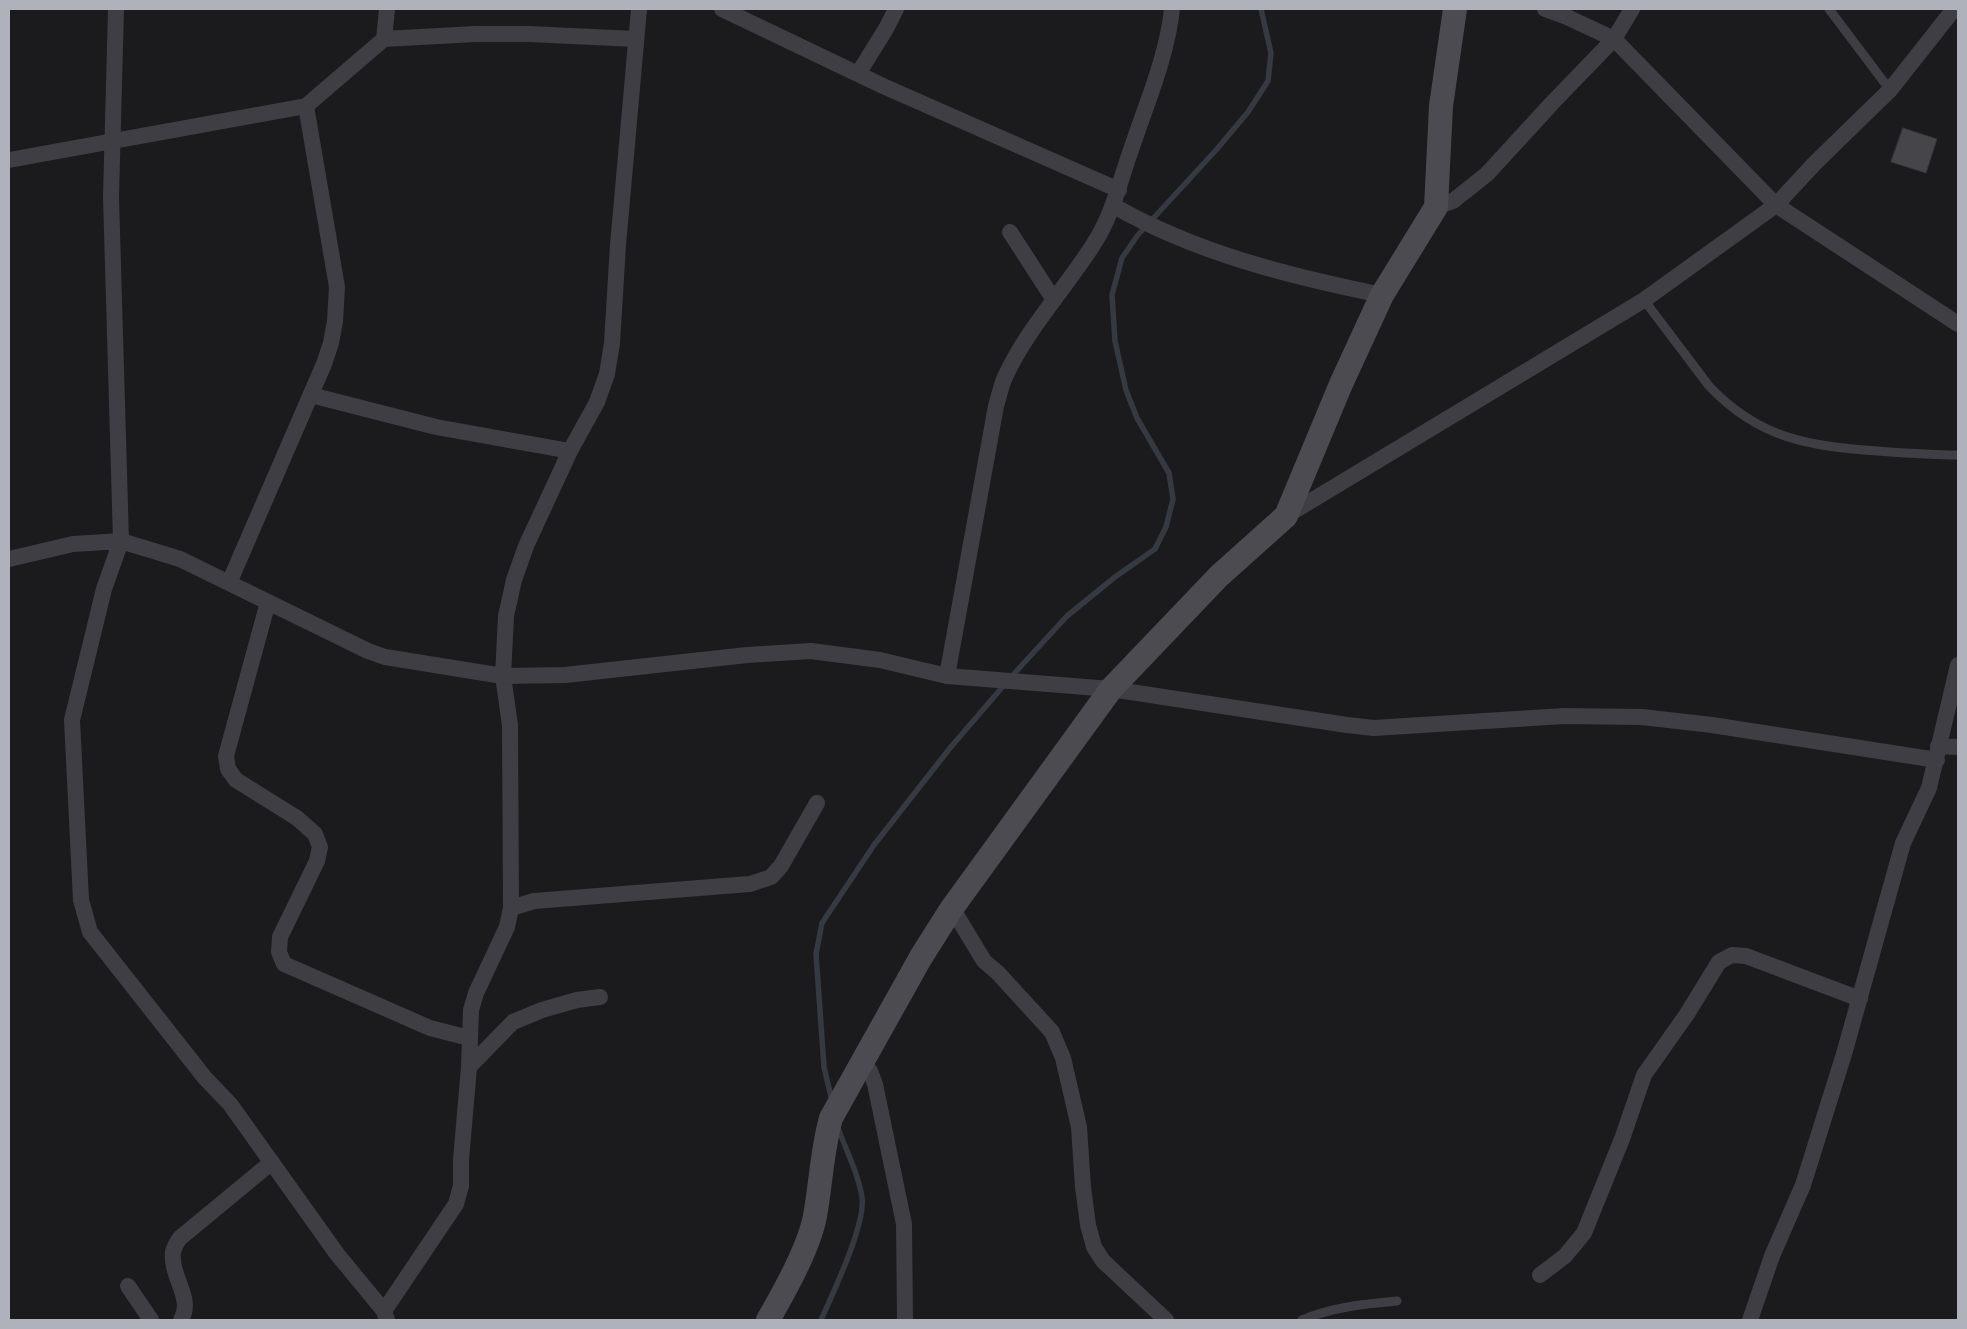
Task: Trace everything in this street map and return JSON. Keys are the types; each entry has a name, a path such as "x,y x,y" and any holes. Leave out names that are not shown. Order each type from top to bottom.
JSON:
{"street":[{"path":"116,9 112,197 121,541 104,589 72,720 80,900 90,932 204,1078 230,1104 337,1254 386,1315 456,1204 459,1196 469,1067 471,1010 476,993 507,926 512,908 510,725 503,676 506,616 514,580 526,546 570,451 598,402 608,374 639,9"},
{"path":"384,39 387,9"},
{"path":"722,9 858,74 1119,190"},
{"path":"858,74 896,9"},
{"path":"947,676 996,406 1005,378 1026,338 1094,244 1114,206 1160,64 1172,9"},
{"path":"1286,516 1382,295 1436,207 1441,106 1455,9"},
{"path":"1545,9 1614,39 1776,205 1958,324"},
{"path":"1436,207 1453,201 1487,174 1614,39 1632,9"},
{"path":"768,1320 801,1256 815,1217 825,1138 831,1118 921,957 952,908 1111,689 1219,576 1286,516 1644,300 1776,205 1815,163 1890,90 1954,9"},
{"path":"9,160 306,106 384,39 475,34 529,34 636,39"},
{"path":"230,583 311,396 331,343 336,321 337,287 306,106"},
{"path":"1114,206 1164,233 1222,255 1333,285 1382,295"},
{"path":"1010,232 1054,300"},
{"path":"311,396 436,427 570,451"},
{"path":"9,559 73,544 121,541 180,559 368,651 385,656 503,676 565,675 747,655 810,651 880,660 947,676 1111,689 1374,728 1564,716 1642,717 1938,753 1958,747"},
{"path":"268,602 226,756 228,769 236,780 297,818 316,834 320,847 317,862 280,937 279,952 284,964 430,1028 469,1038"},
{"path":"1750,1320 1772,1256 1802,1186 1860,999 1903,843 1929,788 1958,665"},
{"path":"512,908 534,901 750,884 771,876 781,866 817,803"},
{"path":"952,908 984,961 998,973 1052,1032 1063,1058 1079,1127 1082,1187 1088,1225 1094,1246 1103,1261 1166,1320"},
{"path":"1540,1275 1565,1256 1584,1233 1622,1140 1644,1075 1687,1014 1719,962 1732,955 1746,956 1860,999"},
{"path":"469,1067 513,1022 542,1010 577,1000 600,997"},
{"path":"858,1069 870,1071 875,1084 901,1204 905,1249 903,1302 905,1320"},
{"path":"181,1320 186,1312 186,1300 174,1266 173,1251 180,1238 272,1162"},
{"path":"128,1286 151,1320"}],"lane":[{"path":"1829,9 1890,90"},
{"path":"1644,300 1720,398 1748,419 1766,429 1790,438 1832,448 1958,455"},
{"path":"1302,1320 1331,1309 1397,1302"}],"building":[{"path":"1903,128 1937,139 1926,173 1891,162"}],"waterway":[{"path":"1011,677 1067,616 1115,577 1155,549 1166,527 1173,499 1169,473 1137,418 1126,390 1115,341 1112,295 1122,258 1137,236 1217,149 1248,112 1268,81 1271,53 1261,9"},
{"path":"832,1101 824,1067 816,954 822,923 874,845 950,748 1005,684"},
{"path":"821,1320 848,1259 862,1209 862,1197 858,1178 837,1125"}]}
